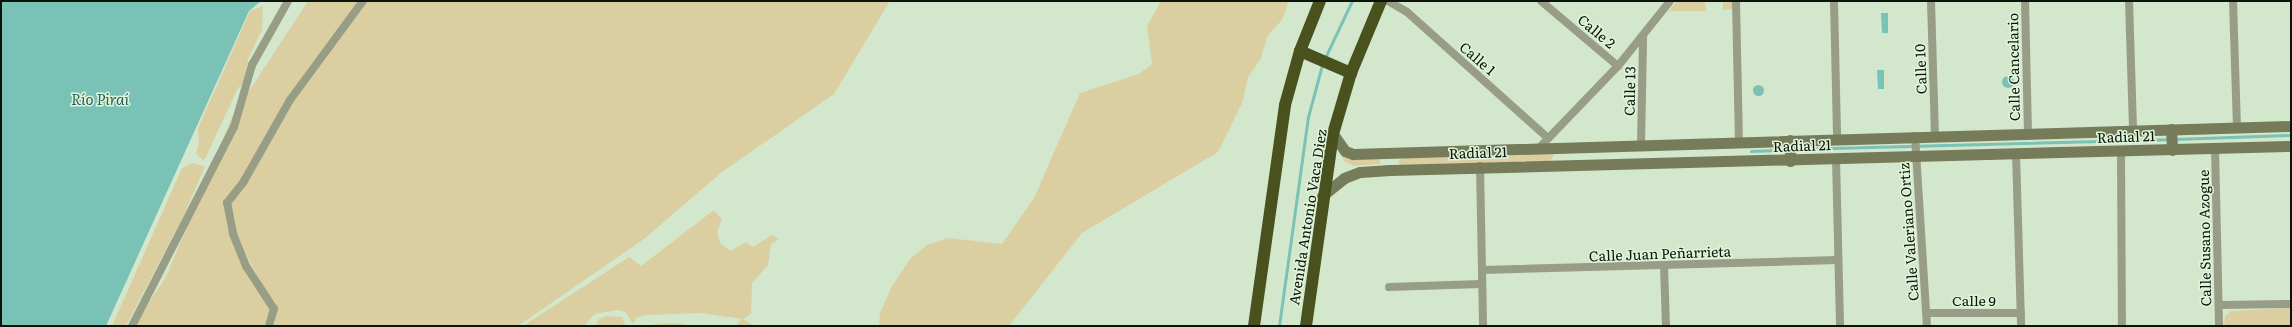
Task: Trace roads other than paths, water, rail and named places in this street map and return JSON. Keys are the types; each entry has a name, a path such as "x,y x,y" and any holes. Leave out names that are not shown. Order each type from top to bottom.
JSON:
{"highway":[{"path":"1254,326 1274,164 1284,105 1304,53 1320,1"},
{"name":"Avenida Antonio Vaca Diez","path":"1306,326 1322,196 1334,134 1352,73 1381,1"},
{"path":"1304,53 1352,73"}],"street":[{"path":"132,326 234,127 252,65 288,1"},
{"path":"269,326 274,309 246,266 232,233 227,203 244,181 290,100 363,1"},
{"name":"Calle 1","path":"1388,1 1407,12 1548,138"},
{"name":"Calle 2","path":"1541,1 1618,66"},
{"path":"1540,147 1618,66 1643,37 1670,1"},
{"path":"1736,1 1739,142"},
{"path":"1834,1 1837,138"},
{"name":"Calle 10","path":"1931,1 1935,135"},
{"name":"Calle Cancelario","path":"2025,1 2028,133"},
{"path":"2129,1 2133,130"},
{"path":"2233,1 2237,127"},
{"name":"Calle 13","path":"1641,145 1643,37"},
{"name":"Radial 21","path":"1334,134 1345,150 1354,154 1390,154 1540,147 1739,142 1836,159 1915,154 2016,154 2121,151 2172,139 2237,127 2291,126"},
{"name":"Radial 21","path":"1322,196 1344,178 1360,172 1790,150 1837,138 1916,138 1935,135 2133,130 2215,148 2291,146"},
{"name":"Calle Valeriano Ortiz","path":"1916,138 1915,154 1927,326"},
{"name":"Calle Susano Azogue","path":"2215,148 2219,326"},
{"path":"2121,151 2122,326"},
{"path":"1390,154 1390,170"},
{"path":"2016,154 2021,326"},
{"path":"1836,159 1840,326"},
{"path":"1480,166 1483,326"},
{"name":"Calle Juan Peñarrieta","path":"1482,270 1838,260"},
{"path":"1664,266 1666,326"},
{"path":"1390,287 1482,284"},
{"path":"2219,305 2291,304"},
{"name":"Calle 9","path":"1927,313 2021,313"}],"water":[{"name":"Río Piraí","path":"1,1 261,1 249,11 106,326 1,326"},
{"path":"1881,13 1888,13 1888,33 1882,33"},
{"path":"1877,70 1884,70 1884,89 1878,89"},
{"path":"2008,76 2012,78 2014,82 2012,86 2008,88 2004,86 2002,82 2004,78"},
{"path":"1758,84 1762,86 1764,90 1762,94 1758,96 1754,94 1752,90 1754,86"}],"waterway":[{"path":"1325,58 1352,1"},
{"path":"1279,326 1308,117 1322,65"},
{"path":"2174,139 2291,135"},
{"path":"1794,149 2169,139"},
{"path":"1751,151 1787,150"}]}
